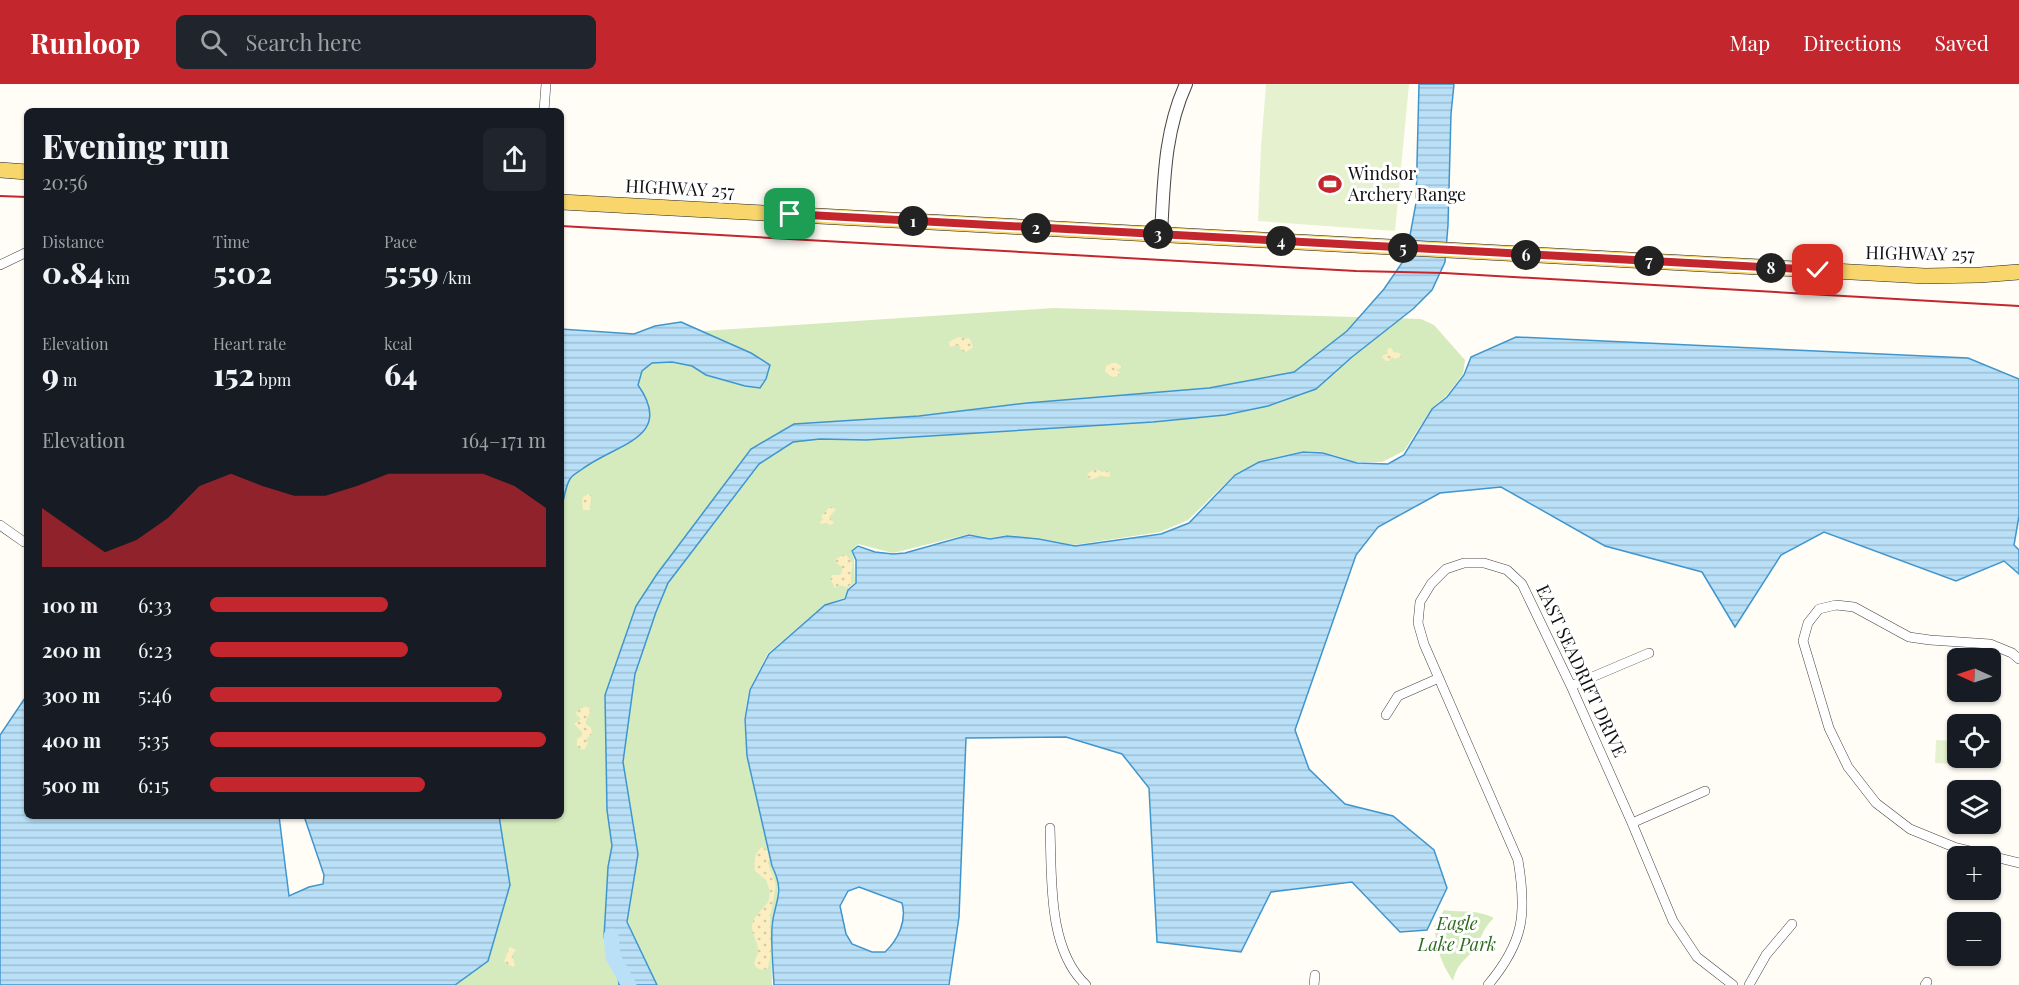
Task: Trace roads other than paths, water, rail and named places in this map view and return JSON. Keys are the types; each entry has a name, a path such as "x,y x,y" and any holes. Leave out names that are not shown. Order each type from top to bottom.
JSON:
{"main road":[{"path":"0,170 24,172"},
{"name":"HIGHWAY 257","path":"564,202 1925,276 2019,272"}],"street":[{"path":"544,108 546,84"},
{"path":"1161,234 1167,149 1175,110 1185,84"},
{"path":"0,265 24,253"},
{"path":"0,525 24,542"},
{"name":"EAST SEADRIFT DRIVE","path":"1488,985 1515,946 1522,919 1523,892 1518,860 1424,644 1418,623 1420,602 1431,584 1446,569 1464,563 1484,563 1507,570 1522,584 1571,686 1673,921 1697,957 1733,985"},
{"path":"2019,659 2012,653 1990,644 1909,637 1854,607 1836,605 1819,609 1808,623 1803,641 1829,728 1848,767 1876,803 1910,829 1954,847 2019,863"},
{"path":"1571,686 1649,652"},
{"path":"1386,715 1398,696 1439,678"},
{"path":"1632,823 1706,790"},
{"path":"1050,828 1055,918 1062,950 1078,983"},
{"path":"1749,985 1766,955 1792,924"}],"water":[{"path":"1419,84 1454,84 1445,262 1432,290 1413,309 1316,389 1268,406 1225,415 1153,422 866,440 820,439 793,442 759,464 668,583 635,674 623,762 638,854 627,922 657,985 619,985 617,964 604,937 608,867 612,846 607,810 605,695 636,606 657,574 751,449 794,424 919,416 1027,403 1209,388 1294,372 1347,331 1384,289 1406,257 1416,203"},
{"path":"681,322 751,353 770,365 766,379 760,388 745,386 706,375 692,366 672,362 652,363 642,371 638,385 648,403 650,417 645,429 624,446 594,461 572,476 564,498 564,329 634,334 655,326"},
{"path":"1516,337 1968,358 2019,379 2019,516 2014,545 2019,550 2019,574 2004,561 1956,581 1824,532 1781,555 1735,627 1702,572 1605,546 1501,487 1440,493 1378,527 1356,555 1295,730 1309,769 1345,804 1393,816 1434,850 1447,888 1427,930 1400,932 1352,882 1271,892 1241,952 1157,942 1149,788 1122,754 1066,737 966,738 959,917 949,985 774,985 772,927 779,891 747,756 745,719 750,690 769,654 825,605 845,599 848,590 856,583 856,560 852,551 858,546 875,552 905,553 969,535 990,539 1007,536 1039,539 1075,546 1161,534 1189,523 1235,475 1259,462 1303,452 1323,453 1357,463 1388,464 1404,455 1432,409 1447,397 1464,375 1471,357","holes":["859,887 902,903 903,917 900,930 894,942 885,952 872,952 852,944 846,934 840,906 848,891"]},
{"path":"24,699 24,819 279,819 289,896 309,887 323,884 324,875 305,819 499,819 510,885 488,961 455,985 0,985 0,735"}],"waterway":[{"path":"611,936 613,957 629,985"}],"railway":[{"path":"0,196 24,197"},
{"path":"564,226 2019,306"}],"place":[{"name":"Windsor Archery Range","path":"1330,184"}],"park label":[{"name":"Eagle Lake Park","path":"1457,934"}]}
